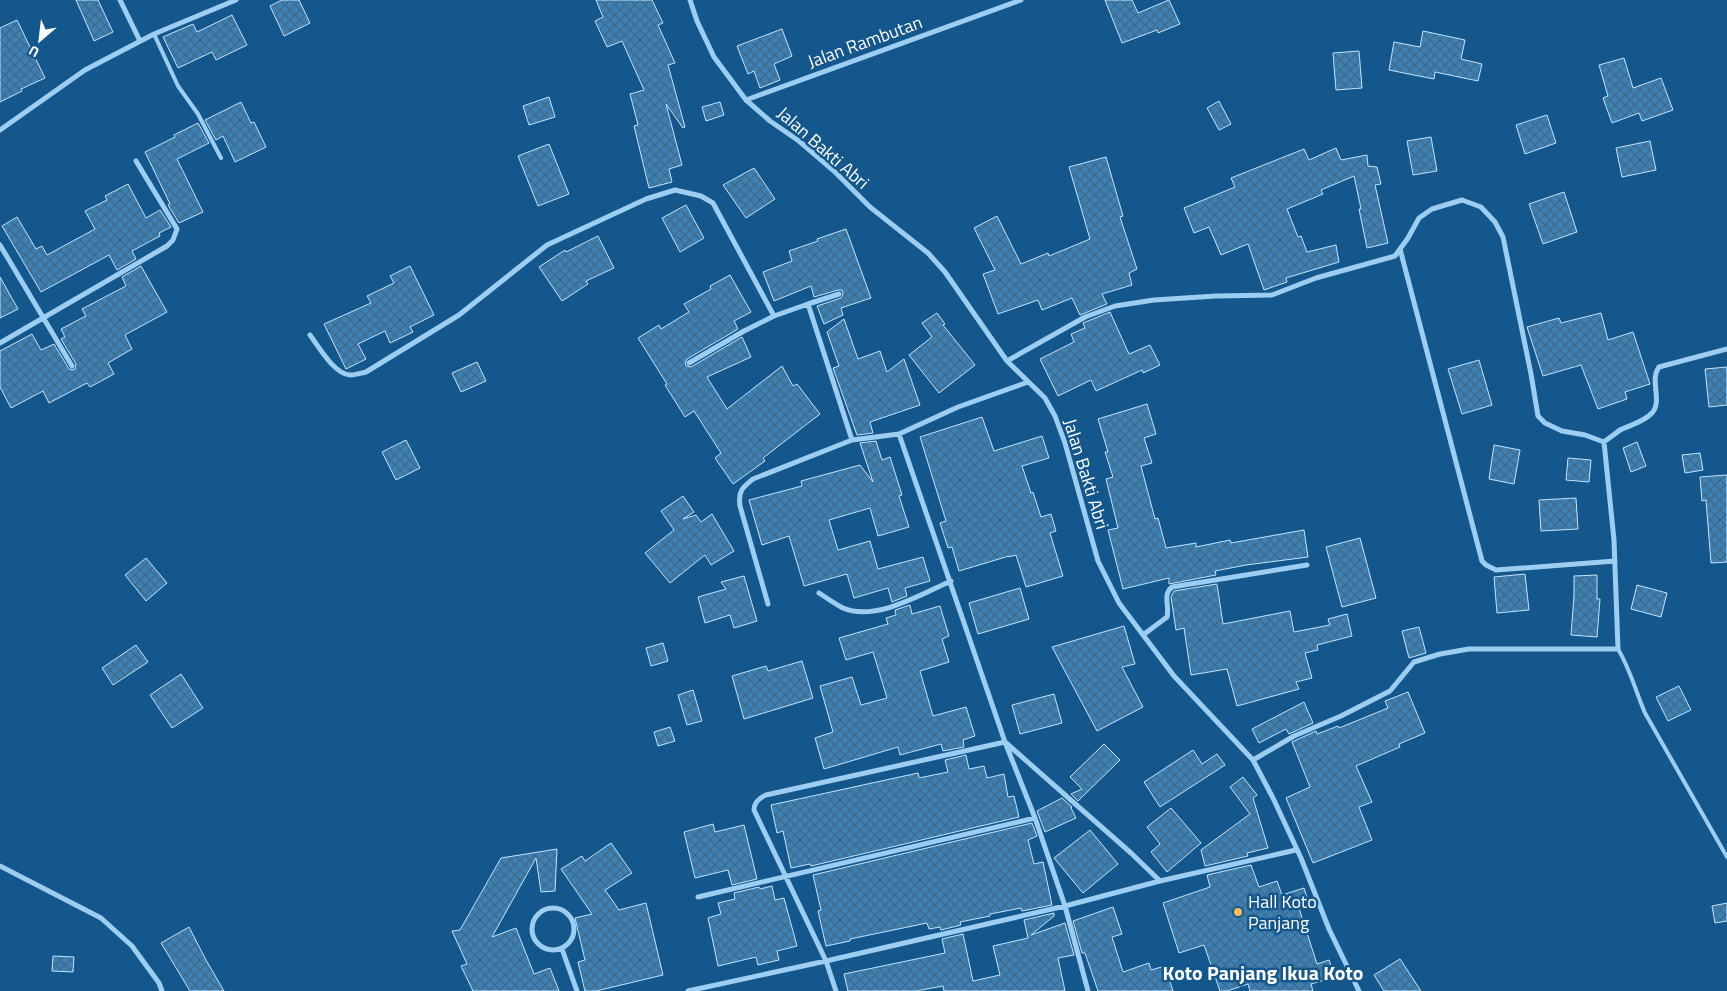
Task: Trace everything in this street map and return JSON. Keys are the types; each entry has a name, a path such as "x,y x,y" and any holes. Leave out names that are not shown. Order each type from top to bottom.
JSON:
{"street":[{"path":"120,0 140,41"},
{"path":"0,130 85,70 154,34 236,0"},
{"name":"Jalan Bakti Abri","path":"690,0 697,21 714,57 746,100 770,121 799,141 834,171 870,207 928,253 945,272 1007,361 1045,398 1055,416 1065,443 1098,561 1120,603 1174,676 1253,760 1273,798 1328,929 1359,991"},
{"name":"Jalan Rambutan","path":"746,100 1021,0"},
{"path":"0,343 167,246 173,240 177,229 136,161"},
{"path":"310,335 335,368 349,375 366,372 459,314 547,245 646,199 675,190 701,196 713,203 774,316"},
{"path":"1007,361 1085,317 1115,306 1154,300 1272,295 1316,278 1395,256 1419,218 1432,209 1462,200 1481,207 1495,222 1504,237 1538,416 1545,423 1562,431 1585,435 1604,442"},
{"path":"0,245 72,366"},
{"path":"1400,249 1482,561 1486,566 1496,570 1615,561"},
{"path":"689,363 774,316 840,294"},
{"path":"808,304 852,440"},
{"path":"1604,442 1653,412 1656,407 1655,374 1659,367 1727,349"},
{"path":"768,604 740,506 739,496 744,487 754,479 852,440 899,434 958,407 1028,382"},
{"path":"899,434 1005,742 1065,906 1088,991"},
{"path":"1253,760 1294,736 1390,692 1414,662 1469,649 1618,649 1615,561 1604,442"},
{"path":"1143,635 1169,614 1166,596 1172,587 1307,565"},
{"path":"820,593 843,608 868,612 909,600 950,580"},
{"path":"836,991 826,961 754,810 754,805 760,797 1005,742"},
{"path":"1005,742 1160,881"},
{"path":"698,897 1034,818"},
{"path":"688,991 1065,906 1160,881 1296,850"},
{"path":"0,866 29,879 101,918 132,946 159,983 162,991"},
{"path":"549,908 561,910 571,918 575,929 571,941 562,949 550,951 539,946 532,936 532,923 538,913 549,908"},
{"path":"562,949 577,991"}],"lane":[{"path":"154,34 178,86 198,114 221,158"},
{"path":"1618,649 1626,662 1645,713 1727,857"}],"building":[{"path":"76,0 98,0 113,32 94,41"},
{"path":"282,0 299,0 310,23 284,36 270,6"},
{"path":"596,0 652,0 663,23 658,25 675,63 668,65 685,127 683,128 666,104 682,165 669,169 672,182 649,188 634,126 638,125 630,94 644,90 622,41 607,47 595,21 603,17"},
{"path":"1105,0 1132,0 1138,13 1169,0 1180,24 1158,33 1157,30 1122,43"},
{"path":"232,15 247,45 216,60 212,52 178,68 163,37 193,24 197,32"},
{"path":"17,20 45,78 21,89 22,91 0,102 0,28"},
{"path":"782,29 792,56 774,64 780,80 760,88 754,71 748,74 737,46"},
{"path":"1423,31 1465,40 1461,59 1482,64 1478,81 1435,72 1434,79 1389,70 1394,42 1420,47"},
{"path":"1359,51 1362,88 1336,90 1333,53"},
{"path":"1624,58 1633,88 1661,78 1673,110 1642,121 1639,113 1612,123 1603,98 1608,96 1599,65"},
{"path":"549,97 555,117 529,125 523,106"},
{"path":"1219,101 1231,124 1219,130 1207,108"},
{"path":"241,102 251,123 254,122 266,147 235,162 223,136 216,140 205,120"},
{"path":"720,102 724,115 706,121 702,107"},
{"path":"1547,115 1556,143 1525,154 1516,125"},
{"path":"198,123 209,143 177,159 203,212 179,223 168,205 170,204 145,152"},
{"path":"1431,137 1437,171 1413,175 1407,141"},
{"path":"1650,141 1656,170 1622,177 1616,148"},
{"path":"549,144 569,194 538,206 518,156"},
{"path":"1336,148 1341,160 1367,155 1368,166 1377,167 1381,184 1375,185 1388,243 1367,248 1354,176 1321,190 1323,194 1287,209 1298,237 1301,236 1307,252 1336,245 1339,262 1286,278 1287,282 1264,290 1248,244 1221,255 1209,227 1194,233 1184,208 1235,187 1231,178 1304,149 1309,160"},
{"path":"1106,157 1123,216 1120,217 1137,269 1129,273 1132,285 1102,294 1107,304 1080,315 1072,298 1042,310 1038,300 998,314 983,274 995,270 974,228 997,216 1021,264 1048,253 1049,256 1090,239 1069,167"},
{"path":"754,168 775,199 746,218 723,185"},
{"path":"128,184 146,218 160,210 171,227 159,233 160,236 132,251 136,259 117,270 109,255 41,292 2,226 17,217 36,249 42,246 47,255 95,229 85,211 107,200 105,196"},
{"path":"1564,192 1577,232 1543,244 1529,204"},
{"path":"686,205 704,238 680,252 662,218"},
{"path":"846,229 871,298 841,308 843,315 824,324 817,306 841,298 842,290 814,297 811,286 774,301 763,272 792,261 789,251"},
{"path":"598,236 614,268 586,281 588,284 562,301 539,267 565,250 566,252"},
{"path":"141,266 167,312 125,335 132,349 108,363 114,374 90,387 87,383 49,403 43,391 11,408 0,387 0,351 32,334 41,350 54,344 69,369 75,369 76,364 61,339 65,337 61,329 86,316 82,309 126,286 122,277"},
{"path":"410,266 434,315 410,327 413,332 390,343 385,331 358,344 366,359 346,369 324,324 371,303 367,296 394,283 390,276"},
{"path":"730,275 751,312 734,321 738,329 687,359 686,366 691,367 742,337 751,357 707,377 727,409 782,366 793,386 797,384 820,414 763,458 765,461 733,484 715,458 721,453 694,411 685,417 638,338 659,325 661,329 689,312 684,304 711,289 710,286"},
{"path":"0,277 18,309 0,318"},
{"path":"1110,312 1129,354 1150,345 1160,365 1143,373 1142,370 1096,391 1091,380 1058,396 1040,359 1074,342 1071,334 1085,328 1083,323"},
{"path":"937,313 945,324 943,325 975,365 939,393 909,355 932,337 922,323"},
{"path":"1601,313 1608,340 1633,332 1650,384 1625,392 1627,399 1598,409 1581,365 1543,376 1527,327 1559,318 1561,323"},
{"path":"844,319 858,359 880,351 887,372 904,359 920,405 870,422 873,433 857,435 833,368 839,366 827,332"},
{"path":"1479,360 1492,405 1462,414 1448,369"},
{"path":"477,362 486,381 461,392 452,373"},
{"path":"1727,367 1727,405 1709,407 1705,369"},
{"path":"1147,404 1156,434 1144,438 1152,463 1141,466 1155,519 1158,518 1166,548 1196,543 1196,547 1230,540 1231,543 1304,530 1308,557 1215,571 1216,575 1169,584 1169,578 1123,589 1108,530 1118,528 1106,479 1113,477 1098,419"},
{"path":"982,417 994,451 1042,436 1049,458 1022,466 1041,517 1051,514 1056,531 1050,533 1063,576 1026,587 1016,555 959,571 952,547 948,548 940,523 946,521 920,437"},
{"path":"406,440 420,468 396,480 382,452"},
{"path":"876,441 882,460 890,457 902,495 899,496 909,527 878,536 870,508 829,520 838,550 870,541 878,569 923,557 930,581 905,588 907,596 892,602 888,588 854,598 847,574 804,586 789,536 762,545 749,500 802,486 801,481 860,465 873,482 860,443"},
{"path":"1637,442 1646,466 1631,472 1623,448"},
{"path":"1494,445 1520,450 1514,484 1489,479"},
{"path":"1700,453 1703,470 1685,473 1682,455"},
{"path":"1568,458 1591,460 1589,482 1566,480"},
{"path":"1727,475 1727,562 1711,563 1706,500 1702,501 1700,477"},
{"path":"683,496 694,512 683,519 696,515 701,522 712,514 734,551 711,565 705,555 670,583 645,553 674,530 661,511"},
{"path":"1576,498 1578,529 1541,531 1539,500"},
{"path":"1360,538 1376,598 1342,607 1326,547"},
{"path":"146,558 167,583 146,601 125,575"},
{"path":"1525,574 1529,610 1497,613 1494,577"},
{"path":"1597,575 1597,599 1600,599 1597,637 1571,635 1574,576"},
{"path":"744,576 757,621 734,628 730,615 705,623 698,597 726,589 721,582"},
{"path":"1217,584 1223,624 1290,611 1294,632 1330,625 1328,619 1347,614 1352,636 1317,645 1318,650 1305,653 1312,678 1296,682 1299,689 1237,706 1227,669 1191,675 1184,628 1176,630 1171,597 1174,591"},
{"path":"1637,585 1667,593 1661,617 1631,609"},
{"path":"1020,588 1029,619 978,634 969,603"},
{"path":"910,605 912,614 940,606 949,636 942,639 949,662 920,671 933,716 966,707 975,736 963,740 964,747 943,751 941,744 900,755 898,747 824,769 815,738 833,732 820,686 852,677 861,705 887,698 873,652 846,660 839,638 888,624 886,618 896,615 895,610"},
{"path":"1124,626 1135,664 1122,667 1143,707 1097,731 1052,647"},
{"path":"1419,627 1426,653 1409,658 1402,631"},
{"path":"663,643 668,661 651,666 646,648"},
{"path":"136,645 148,662 113,685 102,668"},
{"path":"802,661 813,698 744,719 732,676 766,666 768,671"},
{"path":"181,674 203,708 172,728 150,695"},
{"path":"1679,686 1691,710 1668,721 1656,697"},
{"path":"693,690 702,721 687,725 678,695"},
{"path":"1408,692 1425,733 1399,744 1400,747 1356,766 1372,802 1359,807 1372,840 1313,863 1286,798 1310,787 1292,742 1316,731 1317,734 1338,726 1339,728 1388,708 1385,701"},
{"path":"1054,694 1062,723 1020,734 1012,705"},
{"path":"1304,702 1313,723 1289,734 1286,729 1259,743 1252,729"},
{"path":"670,727 675,741 658,746 654,732"},
{"path":"1104,744 1120,760 1078,801 1071,794 1082,789 1070,777"},
{"path":"1193,750 1202,764 1217,754 1225,765 1160,807 1144,782"},
{"path":"966,755 969,769 984,766 987,778 1004,774 1008,797 1014,796 1019,817 811,866 810,864 791,868 783,831 777,833 771,805 918,773 919,778 948,772 945,760"},
{"path":"1243,777 1257,795 1253,798 1268,848 1247,853 1248,856 1205,866 1201,850 1250,814 1230,787"},
{"path":"1062,798 1072,807 1076,818 1045,832 1037,811"},
{"path":"1171,808 1201,843 1167,872 1151,852 1160,844 1147,827"},
{"path":"1032,823 1037,836 1028,840 1034,864 1043,862 1052,905 1022,911 1021,908 990,914 990,916 960,922 961,925 941,930 940,927 929,929 927,923 826,946 818,911 821,910 813,875"},
{"path":"713,824 715,832 744,825 757,879 732,885 728,870 695,878 684,832"},
{"path":"1090,830 1118,864 1083,893 1054,858"},
{"path":"611,843 632,873 605,890 619,910 646,903 663,975 596,991 585,991 578,962 585,960 575,918 592,914 561,869 582,856 585,861"},
{"path":"557,849 555,891 541,892 536,858 492,937 516,928 534,974 550,968 559,991 473,991 461,966 467,964 452,931 460,930 501,858"},
{"path":"1251,865 1259,887 1277,881 1282,895 1304,888 1308,901 1298,905 1317,964 1329,960 1335,977 1311,984 1313,991 1250,991 1248,984 1227,991 1220,991 1204,945 1179,953 1163,903 1210,887 1207,875"},
{"path":"772,886 775,900 784,898 797,946 777,951 779,960 758,965 756,957 718,966 708,918 721,914 718,903 735,899 734,893"},
{"path":"1727,903 1727,921 1715,923 1712,906"},
{"path":"1113,907 1122,934 1112,937 1123,972 1149,963 1151,970 1165,966 1173,991 1098,991 1085,953 1082,953 1073,921"},
{"path":"1054,913 1054,916 1031,935 1065,923 1074,955 1058,958 1065,991 944,991 943,986 916,991 848,991 844,974 945,953 942,939 963,934 973,981 1000,975 993,946 1028,938 1024,920"},
{"path":"189,927 224,991 190,991 161,943"},
{"path":"53,956 74,957 73,972 52,971"},
{"path":"1400,959 1421,991 1384,991 1374,975"}],"place":[{"name":"Hall Koto Panjang","path":"1238,912"}],"district":[{"name":"Koto Panjang Ikua Koto","path":"1263,973"}]}
